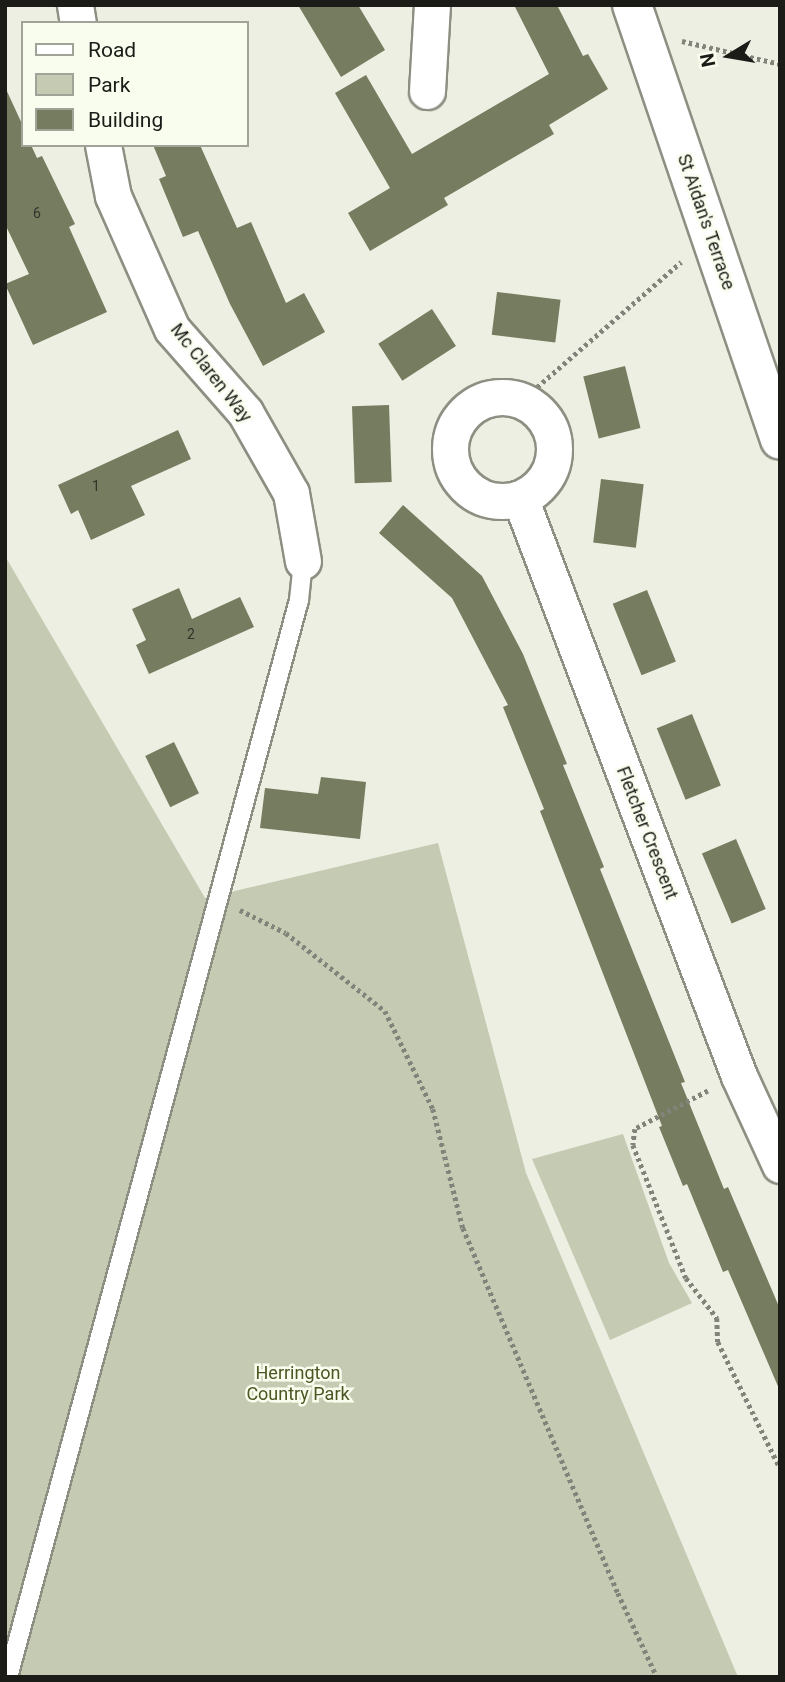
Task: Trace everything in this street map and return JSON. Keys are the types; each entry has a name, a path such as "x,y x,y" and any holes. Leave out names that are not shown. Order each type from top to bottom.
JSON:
{"main road":[{"name":"St Aidan's Terrace","path":"636,19 780,440"}],"street":[{"path":"427,91 432,5"},
{"name":"Mc Claren Way","path":"103,147 113,196 172,329 245,412 291,494 303,561"},
{"path":"499,397 530,405 547,423 554,440 554,458 542,482 520,498 491,500 474,494 456,473 450,447 454,429 466,411 481,401 499,397"},
{"name":"Fletcher Crescent","path":"520,498 739,1076 780,1165"}],"lane":[{"path":"8,1677 299,600 303,561"}],"path":[{"path":"636,19 780,64"},
{"path":"521,401 711,237"},
{"path":"216,906 244,911 286,933 385,1011 433,1108 463,1228 618,1593 657,1677"},
{"path":"739,1076 635,1129 633,1145 686,1278 717,1318 718,1342 780,1468"}],"green space":[{"name":"Herrington Country Park","path":"5,556 205,898 438,843 526,1173 738,1677 5,1677"},
{"path":"623,1134 669,1263 692,1303 610,1340 532,1159"}],"building":[{"path":"298,5 358,5 385,50 341,77"},
{"path":"514,5 557,5 583,56 588,54 608,89 549,125 554,134 444,198 448,205 370,251 348,213 390,188 335,93 366,75 412,154 549,74"},
{"path":"5,87 21,122 21,147 32,147 37,158 42,156 75,224 69,227 107,312 33,345 5,284 29,274 5,224"},
{"path":"154,147 201,147 237,228 251,222 286,303 304,293 325,332 263,366 230,304 198,231 183,237 159,179 166,176"},
{"path":"497,292 561,300 555,342 492,335"},
{"path":"432,309 456,346 402,381 378,344"},
{"path":"625,366 640,428 599,439 583,376"},
{"path":"389,405 392,482 355,483 352,406"},
{"path":"178,430 191,459 131,486 145,515 91,540 78,510 71,514 58,485"},
{"path":"601,479 644,484 636,548 593,543"},
{"path":"403,505 482,576 523,654 604,867 600,869 685,1082 681,1083 724,1189 728,1187 780,1309 780,1391 728,1270 723,1272 687,1184 683,1186 659,1127 662,1126 540,811 544,809 503,707 508,705 452,598 379,533"},
{"path":"179,588 192,619 240,597 254,627 149,674 136,645 146,640 132,609"},
{"path":"647,590 676,661 642,675 613,604"},
{"path":"692,714 721,785 686,800 657,728"},
{"path":"174,742 199,793 170,807 145,756"},
{"path":"321,777 366,782 360,839 260,828 265,788 318,794"},
{"path":"736,839 766,909 732,923 702,853"}]}
